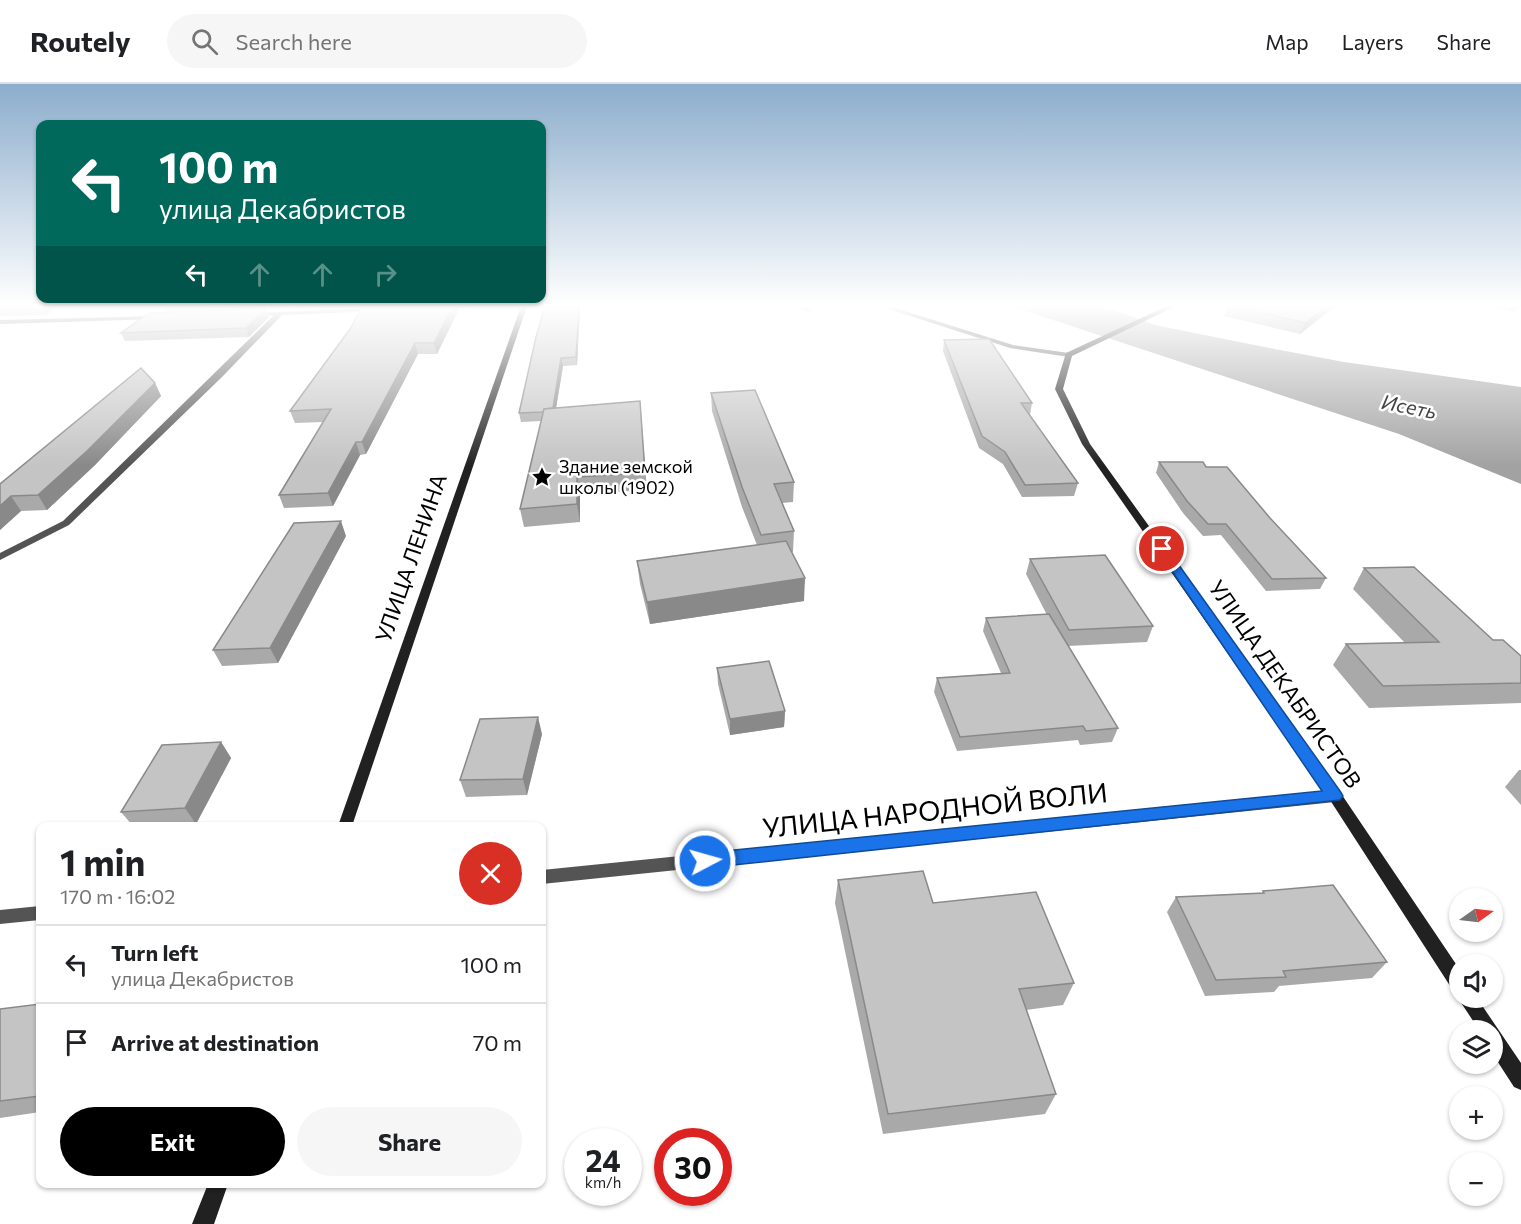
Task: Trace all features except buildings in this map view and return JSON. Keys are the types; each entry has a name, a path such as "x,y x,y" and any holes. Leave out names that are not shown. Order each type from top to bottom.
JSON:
{"main road":[{"name":"УЛИЦА ЛЕНИНА","path":"346,822 506,359"},
{"name":"УЛИЦА ДЕКАБРИСТОВ","path":"1071,359 1059,389 1086,444 1335,796 1449,969"},
{"path":"1503,1053 1521,1080"},
{"path":"203,1224 216,1188"}],"street":[{"path":"0,557 66,523 235,359"},
{"name":"УЛИЦА НАРОДНОЙ ВОЛИ","path":"546,877 1335,796"},
{"path":"0,917 36,913"}],"water":[{"name":"Исеть","path":"1172,359 1329,359 1521,387 1521,484 1399,434"}],"place":[{"name":"Здание земской школы (1902)","path":"542,477"}],"route":[{"path":"705,861 1335,796 1162,549"}]}
